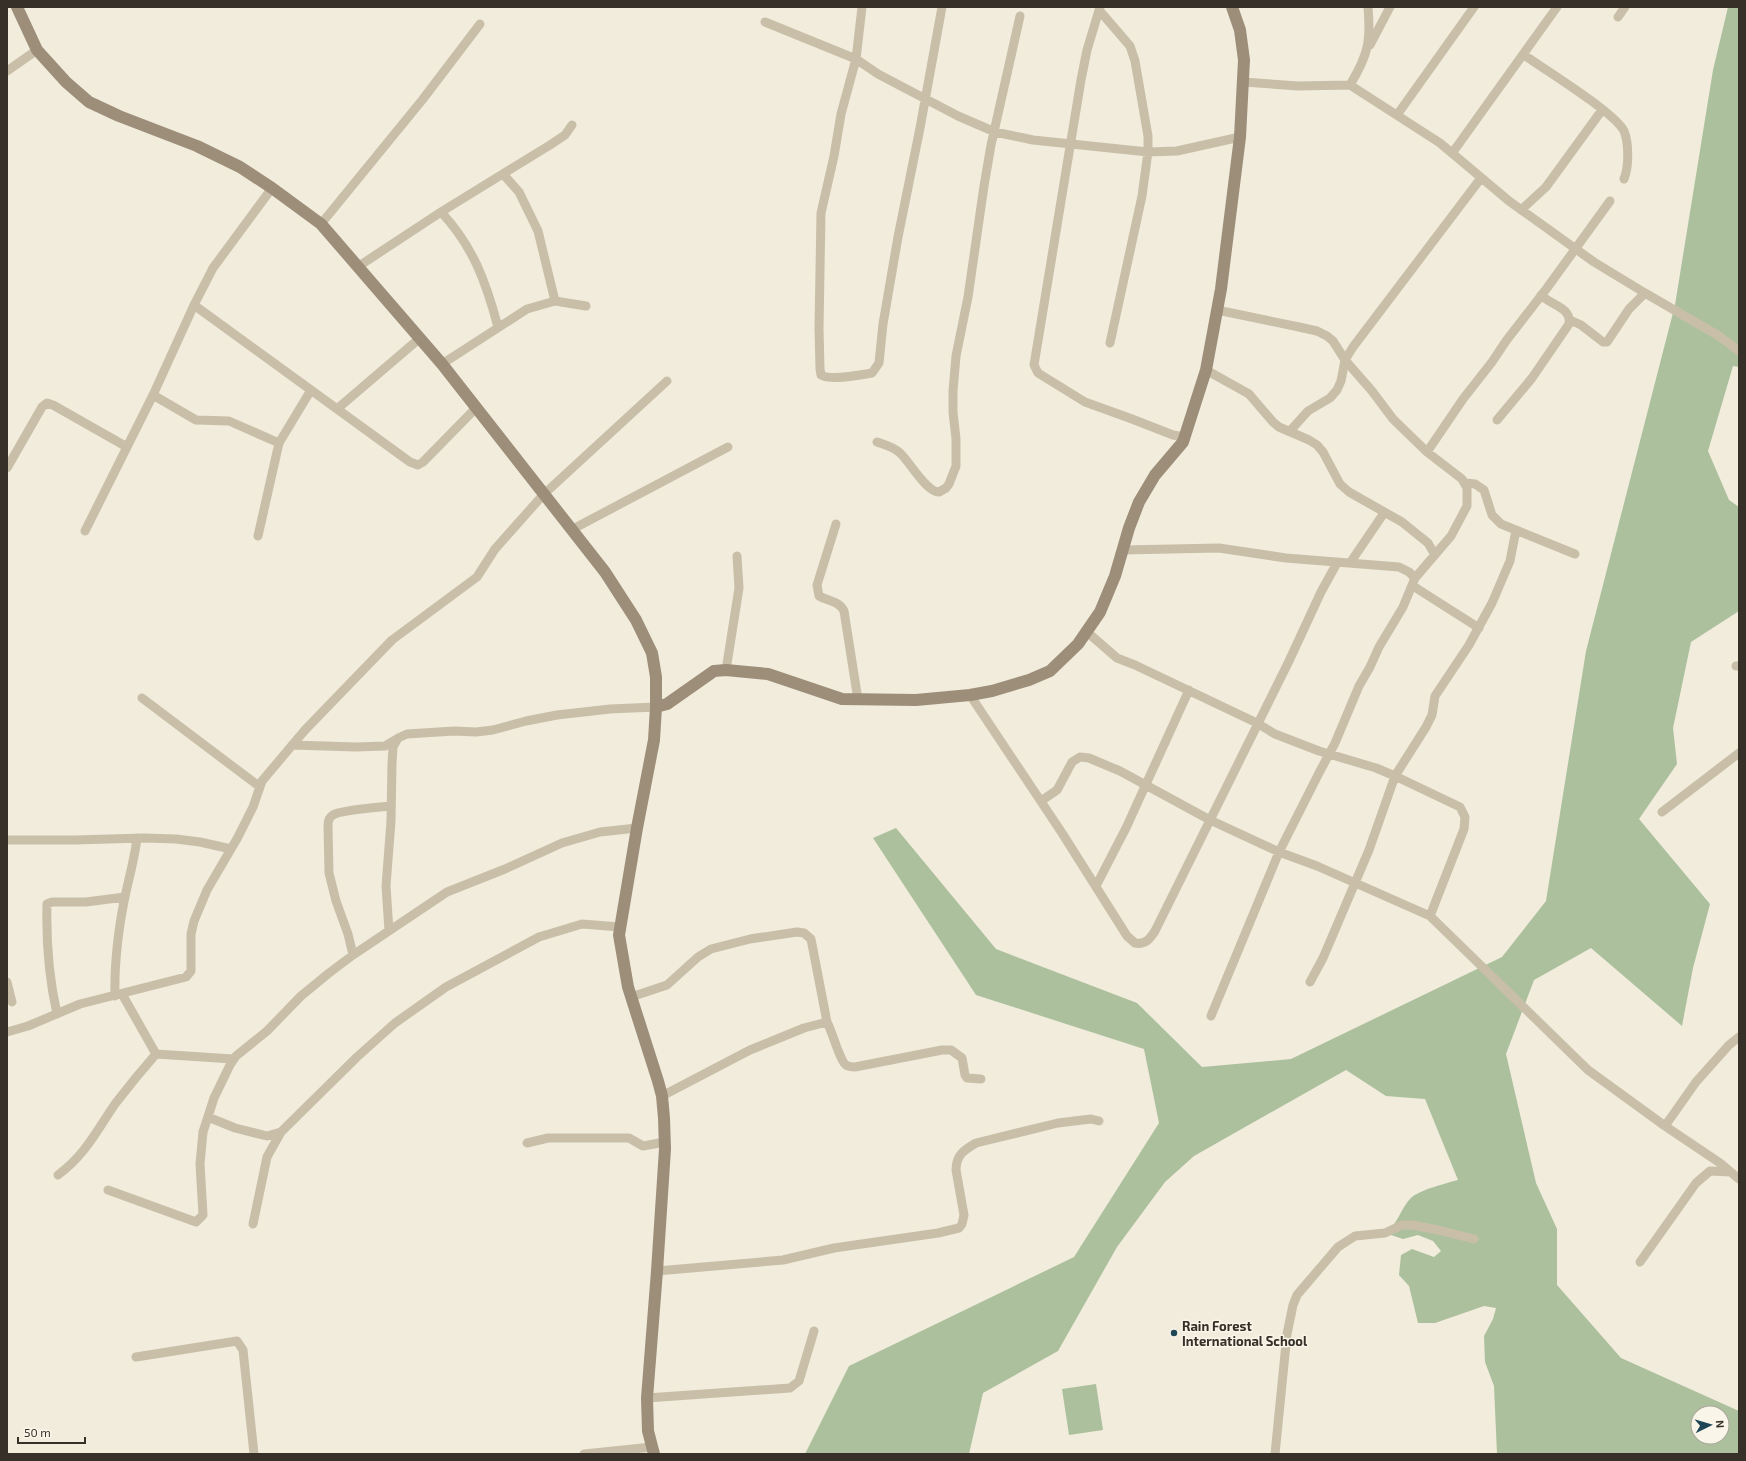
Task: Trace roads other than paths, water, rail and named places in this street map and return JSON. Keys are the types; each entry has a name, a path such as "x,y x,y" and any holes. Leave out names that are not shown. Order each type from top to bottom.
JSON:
{"street":[{"path":"17,7 36,50 66,82 89,102 119,116 197,146 240,167 272,188 321,224 359,266 442,364 605,572 636,620 652,653 656,676 654,740 620,927 621,952 631,998 642,1026 662,1096 664,1118 658,1271 647,1398 648,1431 653,1451 584,1454"},
{"path":"862,7 856,59 844,101 834,156 821,213 819,328 820,369 822,375 824,376 843,377 872,373 879,363 883,324 898,237 942,7"},
{"path":"292,745 356,747 385,746 407,734 454,731 488,731 557,715 610,709 656,707 666,704 676,698 714,672 726,670 768,674 842,699 858,700 916,700 970,695 992,691 1029,680 1050,671 1078,644 1100,612 1116,576 1139,502 1155,475 1183,442 1206,370 1217,310 1237,174 1244,82 1244,60 1239,24 1232,7"},
{"path":"1367,51 1370,30 1368,7"},
{"path":"1350,85 1390,7"},
{"path":"1397,115 1474,7"},
{"path":"1453,152 1557,7"},
{"path":"1618,17 1625,7"},
{"path":"1100,9 1087,50 1081,80 1034,365 1035,370 1042,376 1085,402 1132,418 1173,435 1185,437"},
{"path":"1100,9 1130,46 1135,61 1148,136 1148,152 1140,209 1110,343"},
{"path":"877,442 900,452 931,490 940,492 949,484 956,466 957,456 953,412 956,356 968,297 984,186 1020,16"},
{"path":"765,22 856,59 958,116 995,132 1033,140 1148,152 1177,151 1240,137"},
{"path":"321,224 423,99 480,24"},
{"path":"7,71 36,50"},
{"path":"1524,54 1602,110 1620,125 1624,132 1628,166 1624,179"},
{"path":"1244,82 1298,86 1350,85 1453,152 1481,178 1521,210 1575,249 1645,293 1719,336 1739,351"},
{"path":"1521,210 1546,187 1602,110"},
{"path":"359,266 441,212 565,135 572,125"},
{"path":"503,174 519,192 538,231 555,301"},
{"path":"1290,431 1308,411 1330,398 1337,390 1341,381 1345,360 1353,346 1481,178"},
{"path":"85,531 153,395 194,305 213,268 272,188"},
{"path":"1427,452 1463,399 1610,201"},
{"path":"441,212 455,227 475,259 490,298 498,327"},
{"path":"1541,295 1566,312 1570,320 1581,325 1603,342 1607,342 1629,309 1645,293"},
{"path":"442,364 527,309 555,301 586,306"},
{"path":"194,305 410,462 418,464 423,462 476,408"},
{"path":"1217,310 1317,331 1327,336 1333,341 1345,360 1372,391 1393,419 1427,452 1466,483 1475,484 1484,490 1490,510 1495,520 1501,524 1575,554"},
{"path":"1497,420 1548,356 1564,333 1570,320"},
{"path":"337,409 420,338"},
{"path":"1206,370 1249,394 1273,422 1317,445 1323,452 1340,484 1349,492 1402,522 1419,534 1428,543 1435,555"},
{"path":"7,1032 28,1026 80,1004 177,979 189,974 191,971 191,934 194,921 207,890 231,849 252,807 262,781 330,703 392,640 477,577 495,550 544,495 667,381"},
{"path":"258,536 279,443 311,390"},
{"path":"153,395 196,420 229,421 279,443"},
{"path":"7,468 42,407 47,403 54,404 127,447"},
{"path":"571,530 728,447"},
{"path":"1211,1016 1279,852 1335,743 1359,686 1379,647 1403,607 1414,582 1451,536 1467,506 1468,493 1466,483"},
{"path":"1350,563 1384,513"},
{"path":"836,524 817,585 819,596 835,602 841,606 844,611 858,700"},
{"path":"1310,982 1323,958 1356,883 1395,776 1432,715 1435,696 1470,646 1492,603 1510,561 1516,530"},
{"path":"1123,550 1219,548 1286,558 1399,567 1409,572 1414,582 1479,628"},
{"path":"726,670 739,588 737,556"},
{"path":"970,695 1132,941 1140,944 1148,940 1156,932 1210,820 1290,661 1320,592 1337,563"},
{"path":"1086,632 1117,658 1258,723 1275,734 1328,754 1395,776 1460,807 1465,818 1464,829 1430,916"},
{"path":"1096,886 1126,828 1189,690"},
{"path":"142,698 260,787"},
{"path":"389,931 386,886 393,747 398,738"},
{"path":"1662,812 1739,753"},
{"path":"1041,801 1057,790 1072,762 1080,757 1089,758 1120,772 1210,820 1279,852 1317,866 1430,916 1588,1070 1665,1126 1720,1163 1739,1179"},
{"path":"353,956 348,934 328,873 328,826 332,815 341,812 391,806"},
{"path":"108,1190 196,1222 203,1215 200,1164 203,1132 214,1098 234,1059 243,1049 267,1031 301,996 328,973 447,892 505,869 562,843 600,832 637,828"},
{"path":"7,840 137,838 182,840 231,849"},
{"path":"137,838 134,863 125,897 116,972 118,995 156,1054"},
{"path":"57,1014 52,994 47,945 47,904 52,902 86,902 125,897"},
{"path":"253,1224 267,1157 281,1132 357,1057 395,1023 446,987 539,937 582,924 620,927"},
{"path":"631,998 667,984 698,957 711,949 750,939 797,932 804,934 811,939 827,1022 833,1034 842,1061 849,1067 942,1050 951,1050 962,1058 965,1075 967,1078 981,1079"},
{"path":"7,982 12,1002"},
{"path":"662,1096 756,1047 804,1028 827,1022"},
{"path":"1665,1126 1696,1082 1729,1045 1739,1037"},
{"path":"156,1054 234,1059"},
{"path":"58,1175 90,1145 116,1104 156,1054"},
{"path":"208,1117 235,1128 267,1136 281,1132"},
{"path":"658,1271 783,1260 834,1248 930,1234 959,1228 962,1224 964,1215 956,1163 958,1158 966,1149 976,1143 1003,1138 1058,1122 1091,1119 1099,1121"},
{"path":"526,1143 548,1138 629,1138 643,1146 664,1142"},
{"path":"1640,1262 1696,1183 1710,1171 1731,1172"},
{"path":"1275,1454 1287,1334 1293,1305 1297,1295 1338,1247 1355,1236 1380,1234 1402,1225 1412,1225 1438,1230 1474,1239"},
{"path":"647,1398 790,1388 799,1381 814,1330"},
{"path":"136,1357 237,1341 243,1350 254,1454"}],"place":[{"name":"Rain Forest International School","path":"1174,1333"}]}
